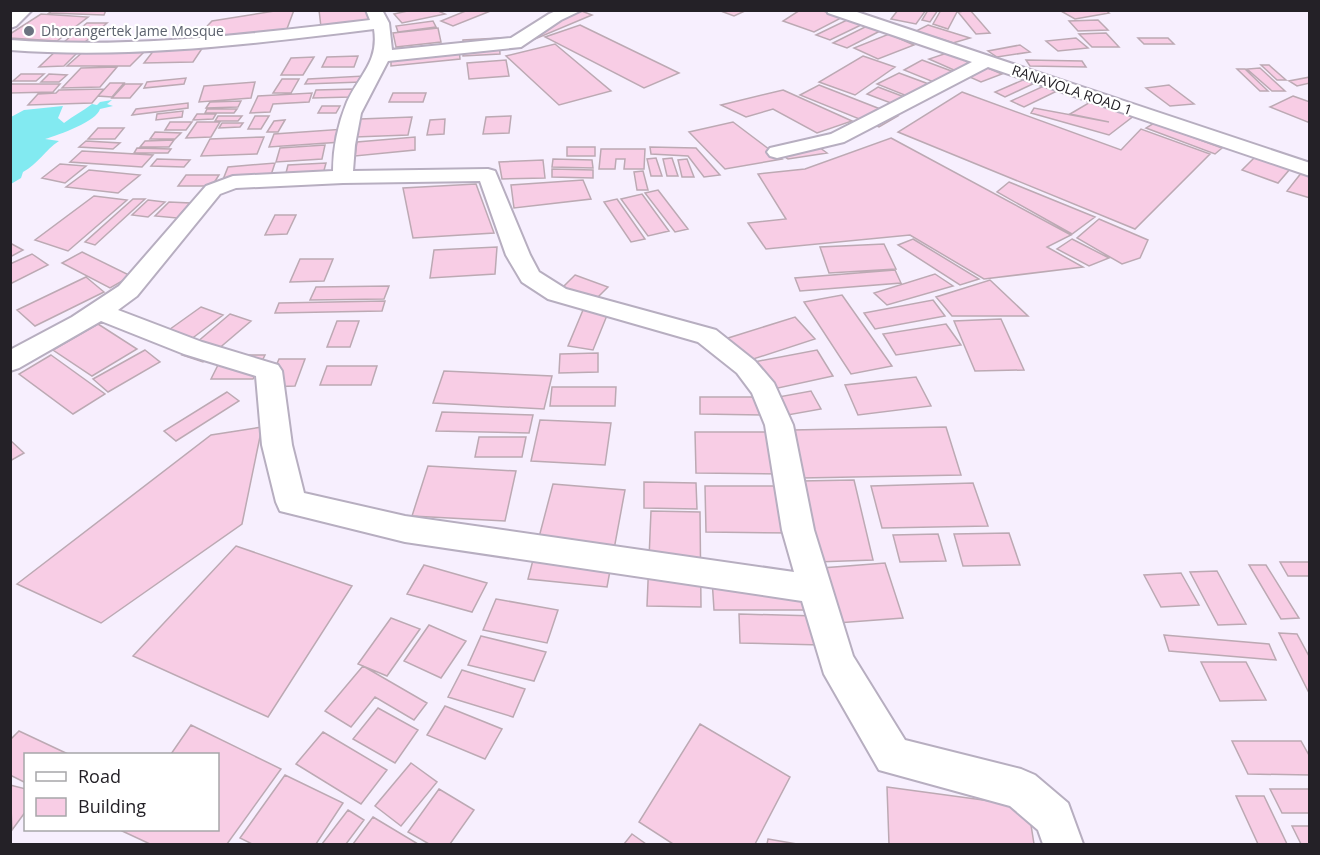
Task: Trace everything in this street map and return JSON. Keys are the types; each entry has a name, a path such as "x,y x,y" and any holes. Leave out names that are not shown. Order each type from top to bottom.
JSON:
{"street":[{"path":"10,23 25,10"},
{"path":"384,56 515,43 555,17 574,10"},
{"name":"RANAVOLA ROAD 1","path":"834,10 1310,170"},
{"path":"10,45 101,47 191,43 273,36 378,17 384,56 353,111 342,163 343,177"},
{"path":"777,152 837,138 987,61"},
{"path":"10,362 128,291 213,190 233,182 343,177 488,175 518,255 530,277 557,294 707,336 746,367 764,390 778,425 798,530 837,662 893,756 1021,789 1054,817 1063,844"},
{"path":"98,311 193,348 269,371 277,445 291,502 405,529 816,589"}],"water":[{"path":"112,100 107,104 113,106 100,109 85,123 45,139 59,141 23,172 21,178 11,184 11,117 24,110 63,106 58,118 64,123 92,104 97,105 100,102"}],"building":[{"path":"53,10 106,10 104,15 49,13"},
{"path":"294,10 285,34 192,42 212,21"},
{"path":"319,10 366,10 370,22 321,27"},
{"path":"412,10 436,10 445,14 402,23 394,14"},
{"path":"468,10 493,10 453,26 441,21"},
{"path":"547,10 579,10 592,15 535,39 520,33 561,16"},
{"path":"718,10 747,10 734,16"},
{"path":"800,10 820,10 843,17 814,32 783,21"},
{"path":"898,10 926,10 916,24 891,19"},
{"path":"928,10 938,10 930,22 922,20"},
{"path":"941,10 958,10 948,29 933,24"},
{"path":"970,10 990,33 976,34 958,12"},
{"path":"1059,10 1105,10 1109,13 1075,19"},
{"path":"41,14 88,17 57,41 10,38 10,34"},
{"path":"849,19 863,24 830,40 816,35"},
{"path":"1098,20 1108,30 1078,31 1069,21"},
{"path":"433,21 436,27 398,32 396,26"},
{"path":"87,23 107,23 85,42 64,42"},
{"path":"580,25 679,73 644,88 545,37"},
{"path":"869,25 882,30 847,48 833,43"},
{"path":"928,25 970,38 953,43 916,31"},
{"path":"438,28 441,42 396,47 393,33"},
{"path":"1106,33 1119,47 1092,47 1079,34"},
{"path":"889,34 914,45 878,59 854,48"},
{"path":"499,38 500,54 463,56 463,40"},
{"path":"1076,38 1088,48 1058,51 1046,41"},
{"path":"1138,38 1168,38 1174,44 1144,44"},
{"path":"205,44 193,62 144,63 158,45"},
{"path":"555,44 611,91 559,105 506,56"},
{"path":"1020,45 1030,52 997,57 988,51"},
{"path":"414,47 414,53 459,48 460,59 391,66 391,49"},
{"path":"59,48 82,48 64,66 39,67"},
{"path":"85,50 146,50 130,66 67,66"},
{"path":"950,52 1002,74 981,82 929,59"},
{"path":"358,56 354,67 322,67 327,57"},
{"path":"863,56 895,67 855,95 819,82"},
{"path":"314,57 303,75 281,75 291,58"},
{"path":"506,60 509,76 469,79 467,63"},
{"path":"922,60 954,72 936,83 904,70"},
{"path":"1026,60 1082,61 1086,67 1030,66"},
{"path":"1261,65 1269,65 1286,80 1277,80"},
{"path":"117,67 100,87 62,88 81,68"},
{"path":"1260,68 1285,91 1272,91 1247,69"},
{"path":"1237,69 1245,69 1268,91 1260,91"},
{"path":"899,73 934,86 912,98 877,84"},
{"path":"21,74 44,74 36,81 13,81"},
{"path":"49,74 67,75 59,82 41,82"},
{"path":"364,76 362,82 305,84 308,79"},
{"path":"1030,77 1039,81 1005,97 995,92"},
{"path":"1310,77 1310,83 1297,86 1289,81"},
{"path":"186,78 184,84 144,88 147,82"},
{"path":"282,79 299,79 291,93 273,93"},
{"path":"255,82 251,98 199,102 204,86"},
{"path":"110,83 124,83 112,97 98,96"},
{"path":"10,84 60,84 53,92 10,93"},
{"path":"125,84 142,84 130,98 112,98"},
{"path":"819,85 898,116 879,127 800,95"},
{"path":"1046,85 1059,90 1024,107 1011,101"},
{"path":"1169,85 1194,104 1170,106 1146,88"},
{"path":"878,87 915,101 904,108 867,94"},
{"path":"104,89 92,103 28,105 38,94 56,93 59,90"},
{"path":"354,89 351,97 313,98 316,90"},
{"path":"783,90 852,121 817,133 773,109 746,117 721,105"},
{"path":"962,92 1121,150 1141,129 1210,154 1135,229 898,132"},
{"path":"312,93 309,102 273,104 270,112 250,113 258,96"},
{"path":"393,93 426,93 423,102 389,102"},
{"path":"1293,96 1310,102 1310,123 1270,107"},
{"path":"241,101 238,107 206,108 210,102"},
{"path":"1092,101 1135,115 1109,135 1031,113 1034,108 1109,122 1070,114"},
{"path":"188,103 188,108 132,115 136,109"},
{"path":"322,106 340,106 336,113 318,113"},
{"path":"207,109 237,109 234,113 205,113"},
{"path":"183,111 182,117 156,120 157,114"},
{"path":"197,114 216,114 213,119 193,120"},
{"path":"218,116 242,116 238,121 215,121"},
{"path":"255,116 269,116 261,129 248,129"},
{"path":"511,116 509,133 483,134 486,117"},
{"path":"412,117 408,135 355,137 360,119"},
{"path":"445,119 444,134 427,135 430,120"},
{"path":"285,120 278,132 267,132 274,121"},
{"path":"170,122 192,122 186,130 165,130"},
{"path":"197,122 220,122 211,137 186,138"},
{"path":"733,122 782,159 725,169 689,132"},
{"path":"222,123 243,123 240,127 219,128"},
{"path":"1154,123 1222,148 1215,154 1146,128"},
{"path":"98,128 124,128 115,139 88,139"},
{"path":"345,129 342,142 269,147 274,134"},
{"path":"155,132 181,133 175,139 150,139"},
{"path":"264,137 257,154 201,156 210,139"},
{"path":"415,137 415,150 355,156 357,142"},
{"path":"891,138 1071,235 1047,247 1083,267 984,279 910,235 766,249 748,223 786,219 758,174 805,169"},
{"path":"174,140 169,147 140,147 145,141"},
{"path":"86,141 120,143 113,149 79,147"},
{"path":"812,142 827,153 788,159 774,150"},
{"path":"325,145 322,159 276,162 280,148"},
{"path":"567,147 595,147 595,156 567,156"},
{"path":"650,147 696,148 720,175 704,177 688,156 651,154"},
{"path":"137,148 171,149 168,153 134,153"},
{"path":"601,149 645,149 644,169 624,169 625,159 616,159 615,169 599,169"},
{"path":"82,151 153,155 142,167 70,162"},
{"path":"1255,157 1290,169 1278,183 1242,170"},
{"path":"656,158 662,176 651,176 647,159"},
{"path":"672,158 678,176 667,176 663,159"},
{"path":"157,159 190,160 184,167 151,166"},
{"path":"553,159 592,160 593,168 552,167"},
{"path":"687,159 694,177 682,177 678,160"},
{"path":"543,160 545,178 502,179 499,162"},
{"path":"275,163 270,178 222,182 228,167"},
{"path":"326,163 323,174 285,177 288,165"},
{"path":"60,164 86,166 65,183 42,178"},
{"path":"552,169 593,170 593,178 552,177"},
{"path":"89,170 140,175 118,193 66,187"},
{"path":"643,171 648,190 637,190 634,172"},
{"path":"1302,172 1310,175 1310,198 1287,191"},
{"path":"186,175 219,175 212,186 178,186"},
{"path":"583,180 591,199 514,208 511,185"},
{"path":"1009,182 1095,217 1072,234 997,192"},
{"path":"476,184 494,233 413,238 403,188"},
{"path":"658,190 688,229 675,232 645,193"},
{"path":"642,194 669,231 648,236 621,199"},
{"path":"94,196 127,200 68,251 35,240"},
{"path":"133,199 145,199 95,245 85,242"},
{"path":"617,199 645,239 631,242 604,202"},
{"path":"148,200 165,202 148,217 132,215"},
{"path":"169,202 190,203 177,218 155,216"},
{"path":"275,215 296,215 287,234 265,235"},
{"path":"1099,219 1148,240 1140,258 1122,264 1077,238"},
{"path":"913,239 979,279 960,285 898,245"},
{"path":"1072,239 1109,258 1089,266 1057,249"},
{"path":"10,243 23,250 10,257"},
{"path":"884,244 896,269 829,273 820,247"},
{"path":"497,247 495,274 430,278 434,250"},
{"path":"82,252 131,276 110,288 62,263"},
{"path":"32,254 48,265 10,284 10,264"},
{"path":"300,259 333,259 324,281 290,282"},
{"path":"895,270 901,283 800,291 795,278"},
{"path":"935,274 953,286 887,305 874,293"},
{"path":"575,275 608,287 596,299 563,287"},
{"path":"86,277 104,292 35,326 17,310"},
{"path":"990,280 1028,316 952,316 936,297"},
{"path":"389,286 384,299 310,300 316,287"},
{"path":"842,295 892,366 851,374 804,302"},
{"path":"933,300 945,316 875,329 864,313"},
{"path":"385,301 382,311 275,313 279,303"},
{"path":"201,307 223,315 182,346 159,337"},
{"path":"583,310 608,313 593,350 568,346"},
{"path":"230,314 251,321 203,362 182,355"},
{"path":"795,317 815,339 744,362 725,339"},
{"path":"1001,319 1024,370 975,371 954,321"},
{"path":"337,321 359,321 350,347 327,347"},
{"path":"98,324 137,349 92,376 53,350"},
{"path":"946,324 961,345 896,355 883,334"},
{"path":"145,350 160,362 108,392 93,379"},
{"path":"817,350 833,376 769,390 754,362"},
{"path":"598,353 598,372 559,373 560,354"},
{"path":"51,355 105,394 73,414 19,374"},
{"path":"223,355 265,355 253,379 211,379"},
{"path":"279,359 305,359 295,386 267,387"},
{"path":"327,366 377,366 371,385 320,385"},
{"path":"444,371 552,376 544,409 433,403"},
{"path":"916,377 931,406 858,415 845,385"},
{"path":"552,387 616,387 615,406 550,406"},
{"path":"811,391 821,409 782,416 773,398"},
{"path":"227,392 239,401 176,441 164,431"},
{"path":"700,397 760,397 762,415 700,414"},
{"path":"442,412 533,415 529,433 436,431"},
{"path":"540,420 611,423 605,465 531,461"},
{"path":"262,427 242,524 101,623 17,584 211,435"},
{"path":"946,427 961,475 801,478 792,430"},
{"path":"695,432 778,432 782,474 696,473"},
{"path":"479,437 526,437 522,457 475,457"},
{"path":"10,440 24,453 10,461"},
{"path":"428,466 516,471 505,521 412,516"},
{"path":"854,480 873,560 816,562 801,481"},
{"path":"644,482 696,483 697,509 644,508"},
{"path":"973,483 988,526 882,528 871,486"},
{"path":"553,484 625,490 607,587 528,579"},
{"path":"705,486 788,486 793,533 706,532"},
{"path":"651,511 700,512 701,607 647,606"},
{"path":"1009,533 1020,565 963,566 954,534"},
{"path":"938,534 946,561 900,562 893,535"},
{"path":"236,546 352,586 268,717 133,656"},
{"path":"1280,562 1310,562 1310,576 1288,576"},
{"path":"885,563 903,618 837,623 822,568"},
{"path":"424,565 487,583 472,612 407,594"},
{"path":"1249,565 1266,565 1299,618 1281,619"},
{"path":"1217,571 1246,624 1218,625 1190,572"},
{"path":"1181,573 1199,605 1161,607 1144,575"},
{"path":"804,578 808,610 714,610 712,579"},
{"path":"496,599 558,610 547,643 483,630"},
{"path":"739,614 817,616 821,645 740,643"},
{"path":"391,618 420,629 387,676 358,664"},
{"path":"429,625 466,641 441,678 404,661"},
{"path":"1279,633 1297,634 1310,658 1310,695"},
{"path":"1164,635 1269,644 1276,660 1169,651"},
{"path":"481,636 546,652 534,681 468,665"},
{"path":"1201,662 1246,662 1266,700 1220,701"},
{"path":"363,666 427,703 414,720 375,697 351,727 325,711"},
{"path":"462,670 525,689 513,717 448,697"},
{"path":"445,706 502,729 485,759 427,735"},
{"path":"378,708 418,730 395,763 353,739"},
{"path":"700,724 790,777 755,844 673,844 639,822"},
{"path":"191,725 281,769 227,844 150,844 122,831 219,831 219,753 172,753"},
{"path":"19,731 66,753 24,753 24,782 10,775 10,740"},
{"path":"323,732 387,770 361,804 296,764"},
{"path":"1232,741 1301,741 1310,757 1310,775 1248,774"},
{"path":"411,763 437,782 401,826 375,806"},
{"path":"285,775 343,803 316,844 252,844 240,838"},
{"path":"10,785 24,788 24,814 12,830"},
{"path":"887,787 1028,806 1034,844 889,844"},
{"path":"439,789 474,810 450,844 429,844 408,832"},
{"path":"1270,789 1310,789 1310,813 1282,813"},
{"path":"1236,796 1264,796 1287,844 1258,844"},
{"path":"348,810 364,820 346,844 322,844"},
{"path":"373,817 418,844 353,844"},
{"path":"1292,826 1310,826 1310,844 1301,844"},
{"path":"632,834 646,844 624,844"},
{"path":"768,839 797,844 767,844"}],"place":[{"name":"Dhorangertek Jame Mosque","path":"29,31"}]}
